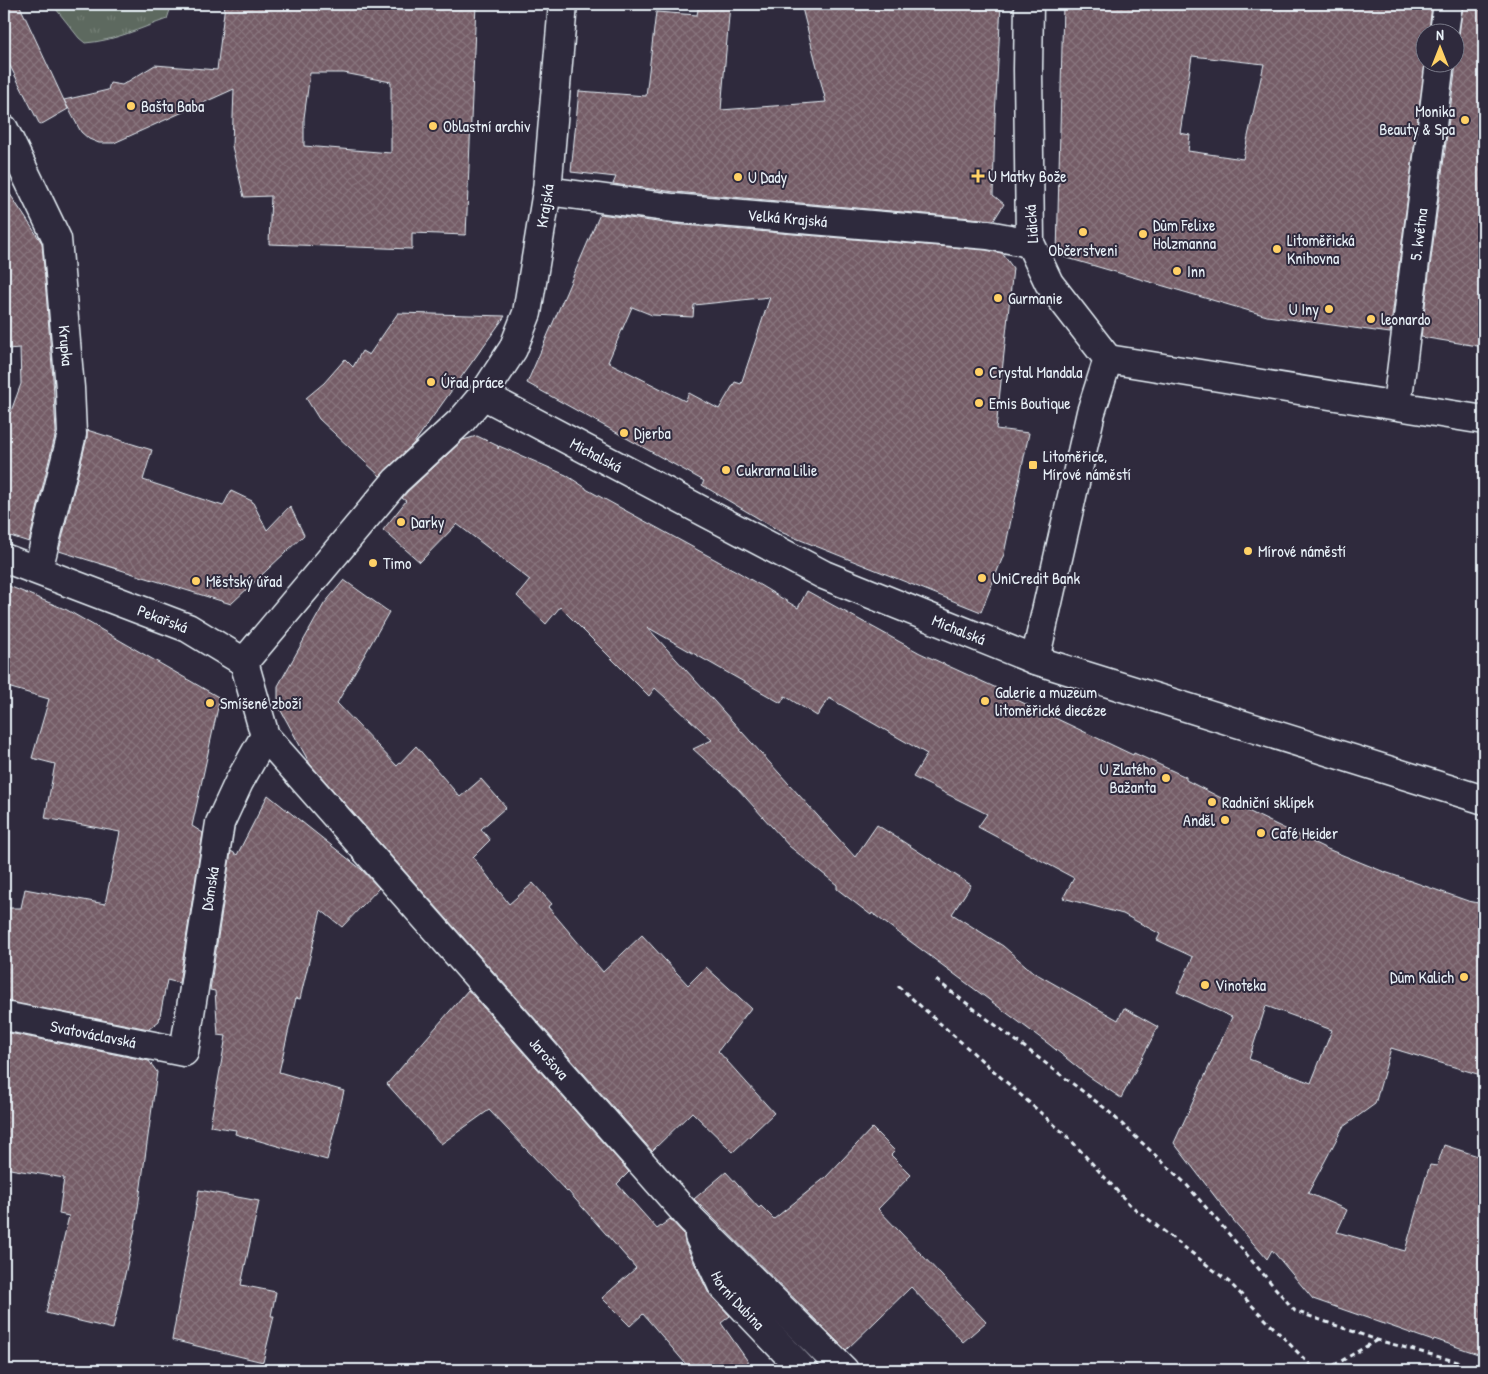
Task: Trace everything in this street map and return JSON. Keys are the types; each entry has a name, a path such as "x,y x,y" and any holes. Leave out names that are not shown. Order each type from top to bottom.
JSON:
{"street":[{"name":"Krajská","path":"483,395 513,349 527,313 547,191 563,4"},
{"name":"Lidická","path":"1029,4 1030,243 1050,283 1108,359"},
{"path":"1445,22 1448,4"},
{"name":"5. května","path":"1396,405 1439,72"},
{"name":"Krupka","path":"4,129 57,239 70,388 72,434 38,570"},
{"name":"Velká Krajská","path":"547,191 673,208 988,235 1030,243"},
{"path":"1484,420 1108,359 1091,412 1034,660 1484,800"},
{"path":"265,736 244,662 396,481 462,420 483,395"},
{"name":"Michalská","path":"483,395 824,575 1034,660"},
{"name":"Pekařská","path":"4,558 188,628 244,662"},
{"name":"Dómská","path":"184,1052 220,823 239,782 265,736"},
{"name":"Jarošova","path":"265,736 691,1219 844,1370"},
{"name":"Svatováclavská","path":"4,1016 184,1052"},
{"name":"Horní Dubina","path":"691,1219 722,1285 803,1370"}],"path":[{"path":"936,980 1106,1109 1185,1184 1295,1311 1377,1340 1484,1369"},
{"path":"898,986 1068,1136 1129,1204 1229,1282 1315,1370"},
{"path":"1326,1370 1377,1340"}],"green space":[{"path":"54,4 172,4 167,19 117,37 85,43 79,38"}],"building":[{"path":"4,4 19,4 68,109 40,125 4,54"},
{"name":"Oblastní archiv","path":"225,4 476,4 466,235 412,233 412,249 269,244 271,196 244,197 232,146 234,89 114,143 99,143 89,139 81,132 64,100 108,90 110,83 122,85 155,65 217,70","holes":["310,73 344,73 391,82 391,153 304,146 304,118"]},
{"path":"699,4 730,4 721,110 826,102 801,4 1001,4 993,195 1004,204 994,220 675,192 613,184 616,177 571,172 579,91 646,96 656,12 697,15"},
{"path":"1063,4 1432,4 1430,22 1416,22 1416,72 1424,72 1390,333 1267,316 1057,255","holes":["1192,56 1264,64 1243,159 1188,151 1190,135 1180,133"]},
{"path":"1463,4 1484,4 1484,347 1421,337 1455,72 1466,72 1466,22 1461,22"},
{"path":"4,185 42,243 53,378 56,432 29,542 4,534 4,430 21,384 20,348 7,349 4,311"},
{"path":"600,214 672,224 986,250 1002,253 1013,268 996,429 1029,433 1004,554 981,612 783,533 702,485 704,481 527,383","holes":["770,297 741,384 735,382 719,409 689,393 685,401 608,362 632,307 652,315 693,317 694,305"]},
{"path":"398,313 505,316 414,443 380,476 319,419 306,398 324,383 345,359 353,367 362,351 369,355"},
{"path":"87,430 152,450 143,480 223,506 231,491 252,501 267,530 290,506 304,535 231,604 59,551 87,438"},
{"path":"477,436 498,446 498,449 499,446 566,475 586,489 738,572 798,608 807,591 920,653 1014,696 1013,698 1133,755 1134,753 1186,777 1186,780 1227,801 1325,848 1382,871 1468,901 1484,904 1484,1076 1391,1048 1375,1104 1343,1127 1308,1193 1347,1210 1337,1232 1405,1251 1430,1165 1437,1166 1444,1145 1484,1158 1484,1356 1434,1339 1433,1341 1313,1299 1272,1250 1267,1259 1233,1220 1174,1143 1232,1017 1177,992 1193,957 1157,940 1160,934 1123,914 1063,898 1074,878 978,827 987,814 913,777 927,754 829,698 817,716 785,696 781,703 647,627 855,857 877,825 971,885 952,914 1003,946 1033,972 1118,1020 1124,1008 1158,1027 1121,1098 1087,1075 1050,1045 837,889 837,885 789,846 738,789 693,749 712,740 655,688 649,696 560,607 546,624 517,596 530,580 457,524 420,562 383,530 406,501 402,498 407,492 463,440","holes":["1266,1006 1332,1030 1311,1083 1249,1059"]},
{"path":"344,580 389,612 337,703 397,766 416,746 460,797 481,779 506,807 481,829 490,840 473,857 509,904 533,883 552,904 548,907 603,972 642,935 688,985 706,967 751,1008 718,1051 774,1113 733,1152 692,1112 652,1151 310,764 280,709 278,686 324,604"},
{"path":"4,584 67,610 220,698 192,826 203,833 179,983 167,980 159,1021 149,1029 4,1001 4,908 21,908 25,889 105,904 120,832 45,818 55,764 32,758 49,699 4,686 10,650 4,648"},
{"path":"268,795 361,869 379,888 342,927 321,910 300,999 296,998 279,1072 344,1091 327,1160 235,1134 236,1130 210,1126 226,1036 218,1035 215,991 210,990 231,851 237,855"},
{"path":"468,990 629,1172 617,1184 657,1229 670,1219 684,1234 685,1243 708,1292 730,1316 721,1323 754,1370 691,1370 643,1314 630,1326 602,1298 636,1268 568,1191 489,1110 441,1144 387,1084"},
{"path":"4,1032 149,1061 157,1072 135,1229 113,1329 46,1313 69,1216 59,1214 64,1178 4,1168"},
{"path":"872,1128 895,1151 891,1155 911,1175 878,1209 986,1322 963,1342 911,1287 846,1350 694,1199 726,1172 759,1208 761,1206 774,1219 826,1177"},
{"path":"199,1190 259,1201 241,1285 276,1292 271,1316 274,1316 263,1362 172,1340"}],"place":[{"name":"Bašta Baba","path":"131,106"},
{"name":"Monika Beauty & Spa","path":"1465,120"},
{"name":"Oblastní archiv","path":"433,126"},
{"name":"U Matky Bože","path":"978,176"},
{"name":"U Dady","path":"738,177"},
{"name":"Občerstveni","path":"1083,232"},
{"name":"Dům Felixe Holzmanna","path":"1143,234"},
{"name":"Litoměřická Knihovna","path":"1277,249"},
{"name":"Inn","path":"1177,271"},
{"name":"Gurmanie","path":"998,298"},
{"name":"U Iny","path":"1329,309"},
{"name":"leonardo","path":"1371,319"},
{"name":"Crystal Mandala","path":"979,372"},
{"name":"Úřad práce","path":"431,382"},
{"name":"Emis Boutique","path":"979,403"},
{"name":"Djerba","path":"624,433"},
{"name":"Litoměřice, Mírové náměstí","path":"1033,465"},
{"name":"Cukrarna Lilie","path":"726,470"},
{"name":"Darky","path":"401,522"},
{"name":"Mírové náměstí","path":"1248,551"},
{"name":"Timo","path":"373,563"},
{"name":"UniCredit Bank","path":"982,578"},
{"name":"Městský úřad","path":"196,581"},
{"name":"Galerie a muzeum litoměřické diecéze","path":"985,701"},
{"name":"Smíšené zboží","path":"210,703"},
{"name":"U Zlatého Bažanta","path":"1166,778"},
{"name":"Radniční sklípek","path":"1212,802"},
{"name":"Anděl","path":"1225,820"},
{"name":"Café Heider","path":"1261,833"},
{"name":"Dům Kalich","path":"1464,977"},
{"name":"Vinoteka","path":"1205,985"}]}
